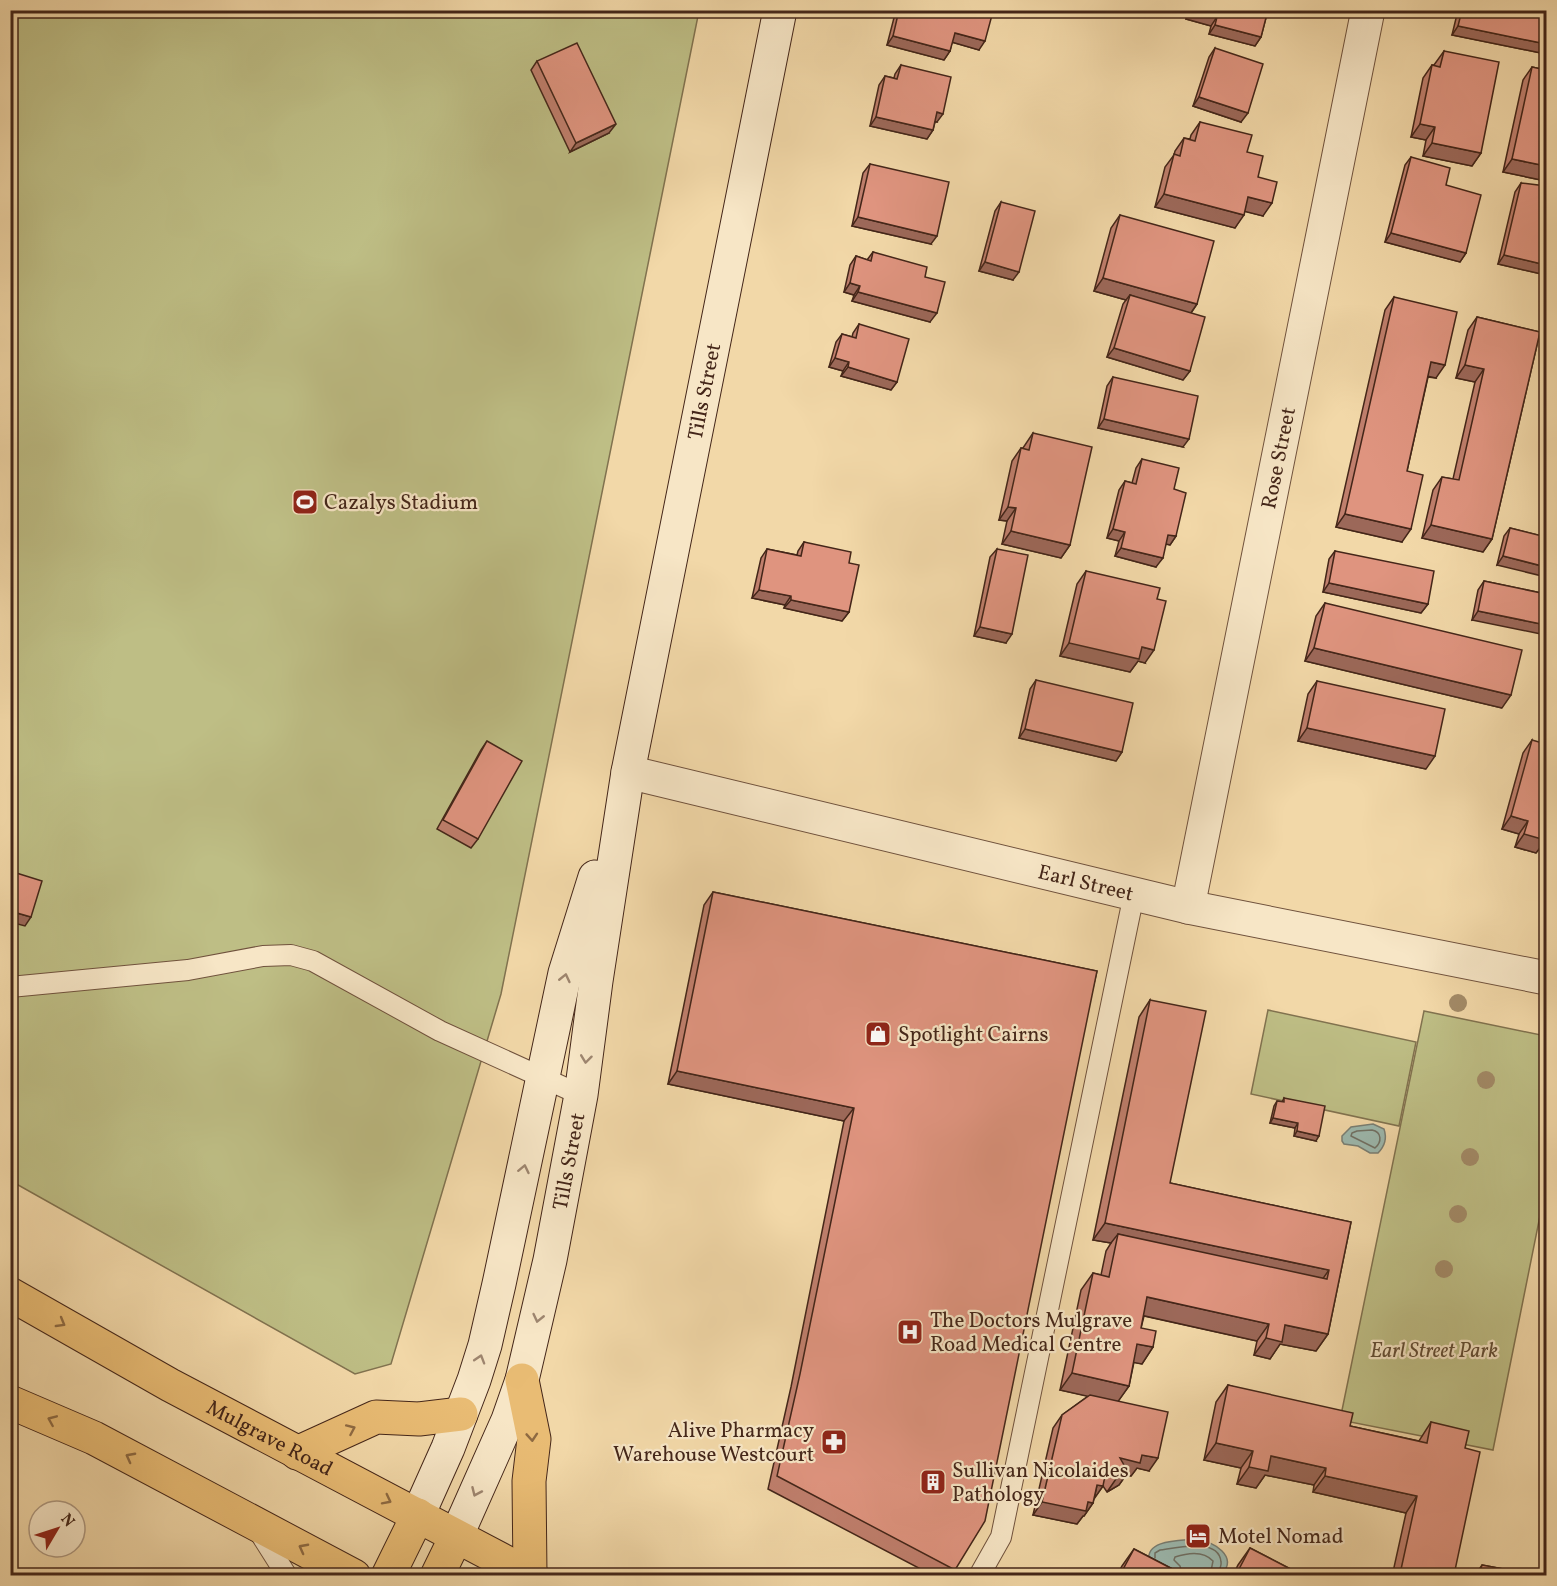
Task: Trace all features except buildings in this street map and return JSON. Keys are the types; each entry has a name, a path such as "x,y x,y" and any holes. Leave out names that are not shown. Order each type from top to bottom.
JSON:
{"main road":[{"name":"Mulgrave Road","path":"10,1294 170,1385 531,1575"},
{"path":"522,1380 534,1439 529,1481 531,1575"},
{"path":"10,1402 94,1438 354,1575"},
{"path":"297,1453 376,1417 419,1419 461,1414"},
{"path":"388,1575 418,1515"},
{"path":"437,1575 456,1537"}],"street":[{"name":"Tills Street","path":"456,1537 508,1420 522,1380 550,1260 581,1095 628,772 780,10"},
{"name":"Rose Street","path":"1188,907 1368,10"},
{"name":"Tills Street","path":"418,1515 448,1448 474,1380 500,1284 565,973 628,772"},
{"name":"Earl Street","path":"628,772 1188,907 1546,978"}],"lane":[{"path":"979,1575 1001,1537 1134,894"},
{"path":"10,987 188,970 263,956 291,955 313,961 440,1031 581,1095"},
{"path":"253,1521 287,1575"}],"green space":[{"name":"Cazalys Stadium","path":"10,11 699,11 501,994 391,1364 355,1374 11,1181"},
{"path":"1268,1010 1416,1042 1399,1126 1251,1094"},
{"name":"Earl Street Park","path":"1424,1011 1546,1036 1546,1186 1493,1450 1340,1420"}],"water":[{"path":"1373,1124 1384,1129 1385,1132 1384,1145 1378,1153 1370,1153 1358,1146 1344,1144 1342,1141 1342,1136 1351,1127"},
{"path":"1196,1539 1210,1543 1226,1556 1228,1562 1221,1575 1179,1575 1149,1560 1153,1548 1159,1545 1166,1542"}],"place":[{"name":"Cazalys Stadium","path":"305,502"},
{"name":"Spotlight Cairns","path":"878,1034"},
{"name":"The Doctors Mulgrave Road Medical Centre","path":"910,1332"},
{"name":"Alive Pharmacy Warehouse Westcourt","path":"834,1442"},
{"name":"Sullivan Nicolaides Pathology","path":"933,1482"},
{"name":"Motel Nomad","path":"1198,1536"}]}
